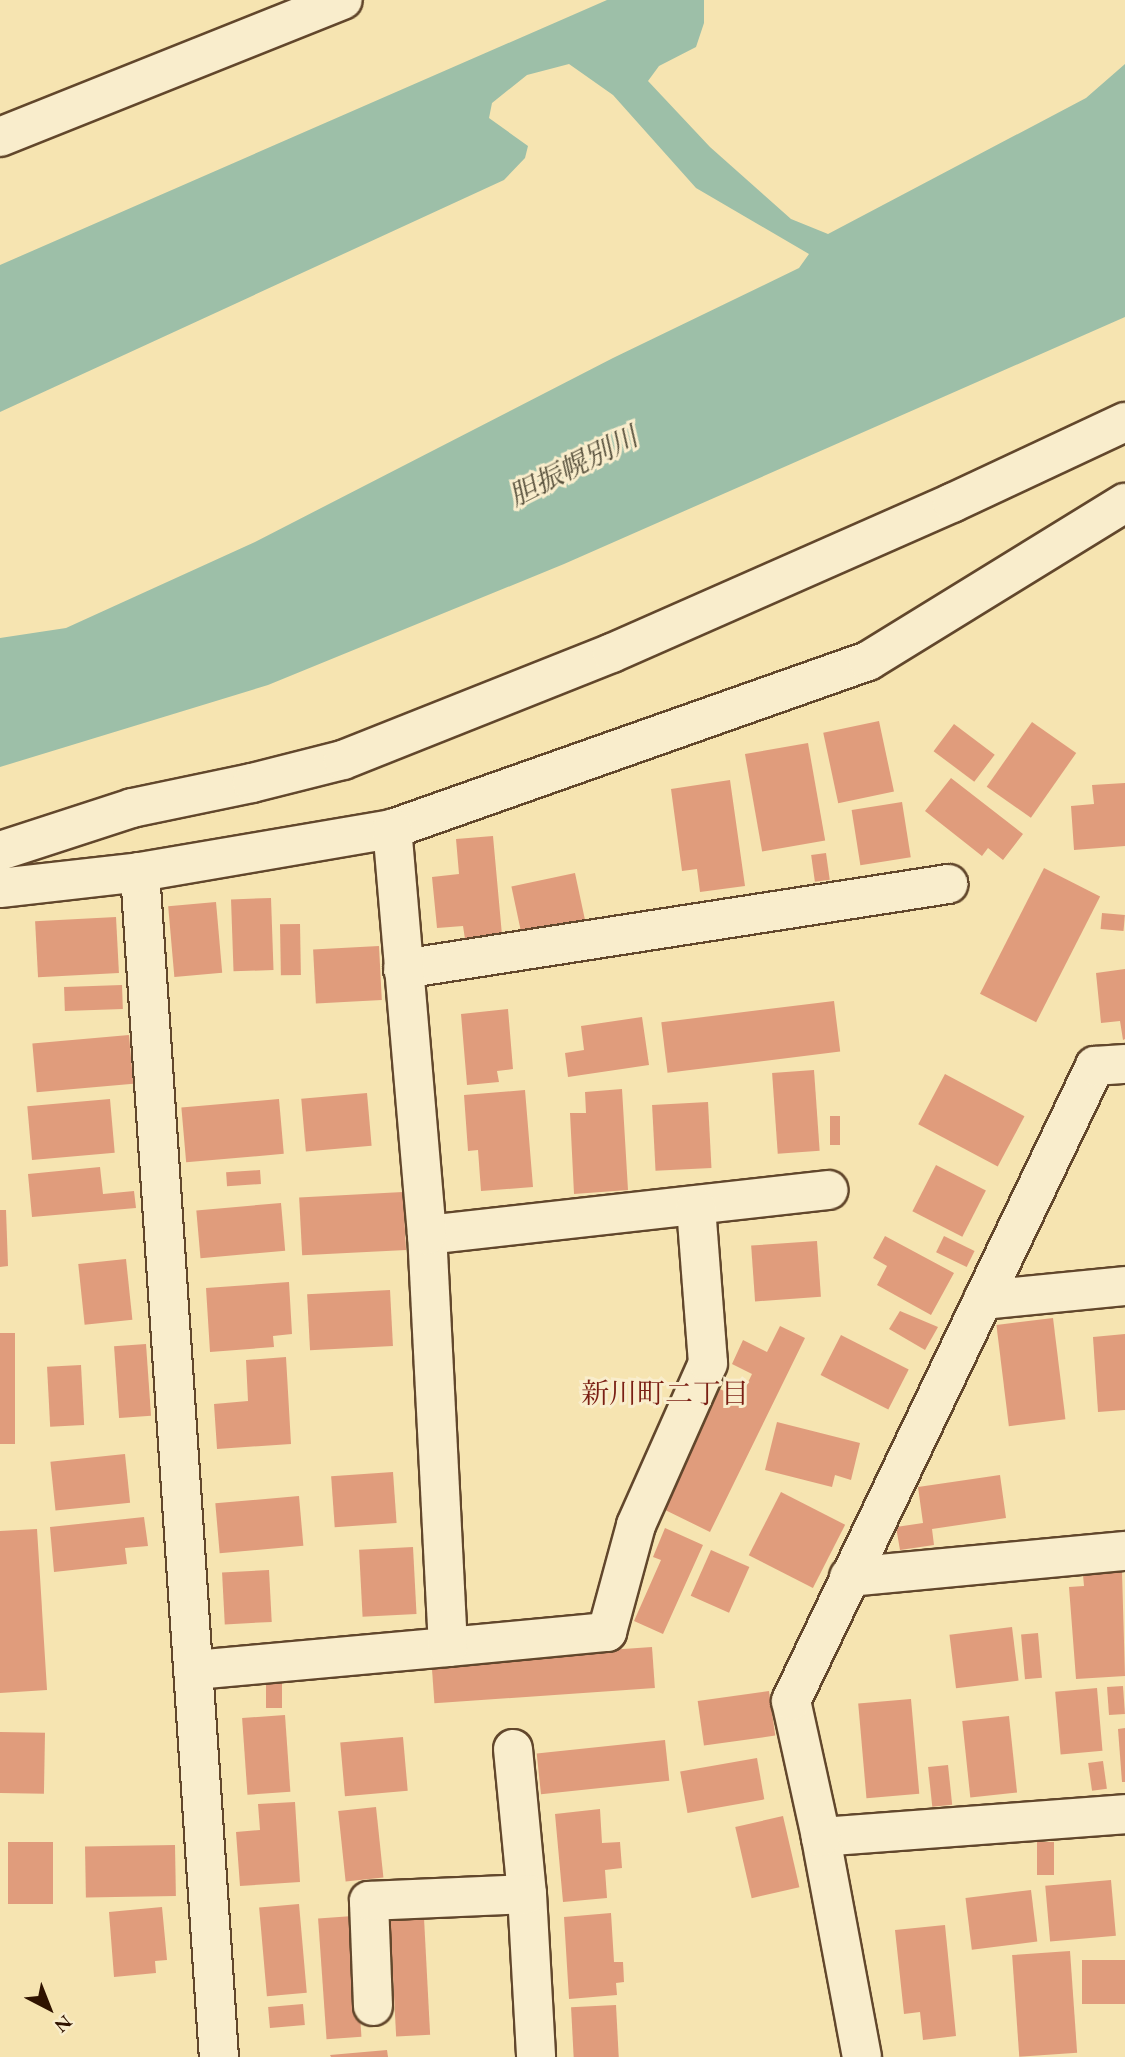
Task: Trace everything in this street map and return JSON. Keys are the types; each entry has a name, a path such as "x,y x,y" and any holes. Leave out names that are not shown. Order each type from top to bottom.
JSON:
{"street":[{"path":"0,137 342,0"},
{"path":"0,852 132,808 252,783 343,760 612,653 952,503 1125,422"},
{"path":"0,888 140,872 391,829 869,661 1125,503"},
{"path":"391,829 427,1235 449,1647"},
{"path":"140,872 219,2057"},
{"path":"403,969 948,884"},
{"path":"862,2057 821,1837 791,1701 1095,1066 1125,1064"},
{"path":"427,1235 828,1190"},
{"path":"195,1670 607,1632 636,1525 708,1363 696,1206"},
{"path":"983,1300 1125,1286"},
{"path":"849,1577 1125,1551"},
{"path":"513,1749 527,1894 536,2057"},
{"path":"821,1837 1125,1814"},
{"path":"373,2006 369,1901 527,1894"}],"water":[{"name":"胆振幌別川","path":"607,0 704,0 704,23 696,47 659,66 648,81 710,147 791,219 828,234 1086,98 1125,64 1125,317 564,564 268,685 0,767 0,638 66,628 255,542 613,358 799,268 809,254 696,188 613,95 569,64 527,75 492,103 489,118 528,146 525,158 504,180 0,412 0,265"}],"building":[{"path":"879,721 894,791 838,803 823,733"},
{"path":"1032,722 1076,753 1031,818 987,787"},
{"path":"954,724 995,755 974,782 934,751"},
{"path":"808,743 825,840 762,852 745,754"},
{"path":"951,778 1023,834 1003,860 988,848 982,856 925,811"},
{"path":"730,780 745,886 700,892 697,869 682,871 671,789"},
{"path":"1125,783 1125,846 1074,850 1071,806 1094,804 1092,785"},
{"path":"902,802 911,857 860,865 852,810"},
{"path":"493,836 502,935 465,939 463,926 437,928 432,877 459,874 456,839"},
{"path":"826,853 830,880 815,882 811,855"},
{"path":"1044,868 1100,897 1036,1022 980,994"},
{"path":"575,873 586,924 522,937 511,887"},
{"path":"271,898 274,970 234,971 231,899"},
{"path":"216,902 222,973 174,977 168,906"},
{"path":"1102,913 1125,915 1124,931 1101,929"},
{"path":"116,917 119,973 38,977 35,921"},
{"path":"280,924 300,924 301,975 281,975"},
{"path":"379,946 382,1000 316,1003 313,949"},
{"path":"1125,969 1123,1040 1120,1021 1101,1023 1096,973"},
{"path":"122,985 123,1009 65,1011 64,987"},
{"path":"834,1001 840,1052 668,1073 661,1022"},
{"path":"508,1009 513,1069 497,1071 499,1082 467,1085 461,1014"},
{"path":"642,1017 649,1065 568,1077 565,1053 584,1050 581,1026"},
{"path":"129,1035 133,1084 37,1092 32,1043"},
{"path":"814,1070 820,1151 778,1154 772,1073"},
{"path":"945,1074 1024,1116 998,1167 918,1124"},
{"path":"622,1089 628,1190 574,1194 570,1113 586,1113 585,1092"},
{"path":"525,1090 533,1187 481,1191 478,1150 468,1151 464,1095"},
{"path":"367,1093 372,1146 306,1152 301,1099"},
{"path":"110,1099 115,1153 32,1160 27,1106"},
{"path":"279,1099 284,1154 186,1162 181,1108"},
{"path":"708,1102 711,1168 656,1171 652,1105"},
{"path":"830,1116 840,1116 840,1145 830,1145"},
{"path":"936,1165 986,1190 962,1237 912,1211"},
{"path":"100,1167 103,1194 134,1191 136,1208 32,1217 28,1174"},
{"path":"260,1170 261,1184 227,1186 226,1172"},
{"path":"403,1192 406,1250 302,1255 299,1197"},
{"path":"281,1203 285,1251 201,1258 196,1210"},
{"path":"0,1210 6,1210 8,1266 0,1267"},
{"path":"885,1236 954,1273 931,1315 877,1285 887,1266 873,1258"},
{"path":"944,1236 975,1251 967,1267 936,1252"},
{"path":"817,1241 821,1297 755,1301 751,1246"},
{"path":"126,1259 132,1320 85,1325 78,1264"},
{"path":"289,1282 292,1334 273,1336 274,1347 210,1352 206,1288"},
{"path":"390,1290 393,1346 310,1350 307,1294"},
{"path":"900,1311 938,1327 925,1350 889,1329"},
{"path":"1053,1318 1065,1419 1009,1426 996,1325"},
{"path":"780,1326 805,1338 710,1532 657,1506 716,1387 740,1399 752,1374 732,1364 743,1340 767,1352"},
{"path":"0,1333 15,1333 15,1444 0,1444"},
{"path":"1125,1334 1125,1410 1098,1412 1093,1337"},
{"path":"841,1335 909,1370 888,1410 821,1375"},
{"path":"146,1344 151,1416 119,1418 114,1346"},
{"path":"286,1357 291,1444 217,1449 214,1404 248,1401 246,1360"},
{"path":"81,1365 84,1425 50,1427 47,1367"},
{"path":"777,1422 860,1443 851,1480 835,1475 832,1487 765,1470"},
{"path":"125,1454 130,1503 56,1511 50,1462"},
{"path":"393,1472 397,1523 335,1527 331,1476"},
{"path":"1000,1475 1006,1518 932,1529 934,1545 900,1550 896,1527 923,1523 918,1487"},
{"path":"781,1492 845,1525 813,1588 749,1555"},
{"path":"299,1496 303,1546 220,1553 215,1503"},
{"path":"144,1517 148,1546 125,1548 127,1564 54,1572 50,1527"},
{"path":"665,1528 703,1545 663,1634 634,1621 661,1560 653,1557"},
{"path":"37,1529 47,1690 0,1693 0,1531"},
{"path":"413,1547 417,1614 363,1617 359,1550"},
{"path":"711,1550 749,1567 729,1613 691,1596"},
{"path":"269,1570 272,1622 225,1624 222,1572"},
{"path":"1122,1572 1125,1676 1076,1679 1069,1587 1084,1586 1083,1575"},
{"path":"1012,1627 1019,1681 956,1688 949,1635"},
{"path":"1038,1633 1042,1678 1025,1679 1021,1634"},
{"path":"652,1647 655,1688 434,1703 432,1662"},
{"path":"266,1679 282,1679 282,1708 266,1708"},
{"path":"1123,1686 1125,1714 1109,1715 1107,1687"},
{"path":"1097,1688 1102,1751 1061,1754 1055,1692"},
{"path":"769,1691 775,1736 704,1746 698,1701"},
{"path":"911,1699 919,1794 866,1798 858,1704"},
{"path":"285,1715 290,1792 247,1795 242,1718"},
{"path":"1009,1716 1017,1793 970,1797 962,1721"},
{"path":"1125,1728 1125,1782 1122,1782 1118,1729"},
{"path":"0,1732 45,1733 44,1794 0,1793"},
{"path":"403,1737 408,1791 345,1796 340,1742"},
{"path":"665,1740 669,1781 541,1794 537,1753"},
{"path":"757,1758 764,1799 687,1813 680,1772"},
{"path":"1103,1761 1107,1789 1092,1791 1088,1763"},
{"path":"948,1765 952,1805 932,1807 928,1767"},
{"path":"295,1802 300,1882 240,1886 236,1832 260,1830 258,1804"},
{"path":"376,1807 383,1878 346,1882 338,1811"},
{"path":"600,1809 602,1843 620,1842 622,1868 605,1870 607,1898 563,1902 555,1814"},
{"path":"783,1816 799,1887 752,1898 735,1827"},
{"path":"8,1842 53,1842 53,1904 8,1904"},
{"path":"1037,1842 1054,1842 1054,1875 1037,1875"},
{"path":"175,1845 176,1896 86,1898 85,1847"},
{"path":"1111,1880 1116,1936 1050,1942 1045,1886"},
{"path":"1031,1890 1037,1942 972,1950 965,1898"},
{"path":"299,1904 307,1993 267,1996 259,1907"},
{"path":"162,1907 167,1960 155,1961 156,1973 114,1977 109,1912"},
{"path":"611,1913 614,1962 623,1962 624,1982 616,1983 617,1995 569,1999 564,1917"},
{"path":"353,1916 361,2037 327,2039 318,1918"},
{"path":"424,1918 430,2035 396,2037 390,1920"},
{"path":"945,1925 956,2036 923,2040 920,2012 904,2014 895,1930"},
{"path":"1070,1951 1077,2053 1019,2057 1012,1955"},
{"path":"1082,1960 1125,1960 1125,2004 1082,2004"},
{"path":"303,2004 305,2025 270,2028 268,2007"},
{"path":"616,2005 619,2057 574,2057 571,2007"},
{"path":"387,2050 388,2057 330,2055"}],"district":[{"name":"新川町二丁目","path":"665,1393"}]}
